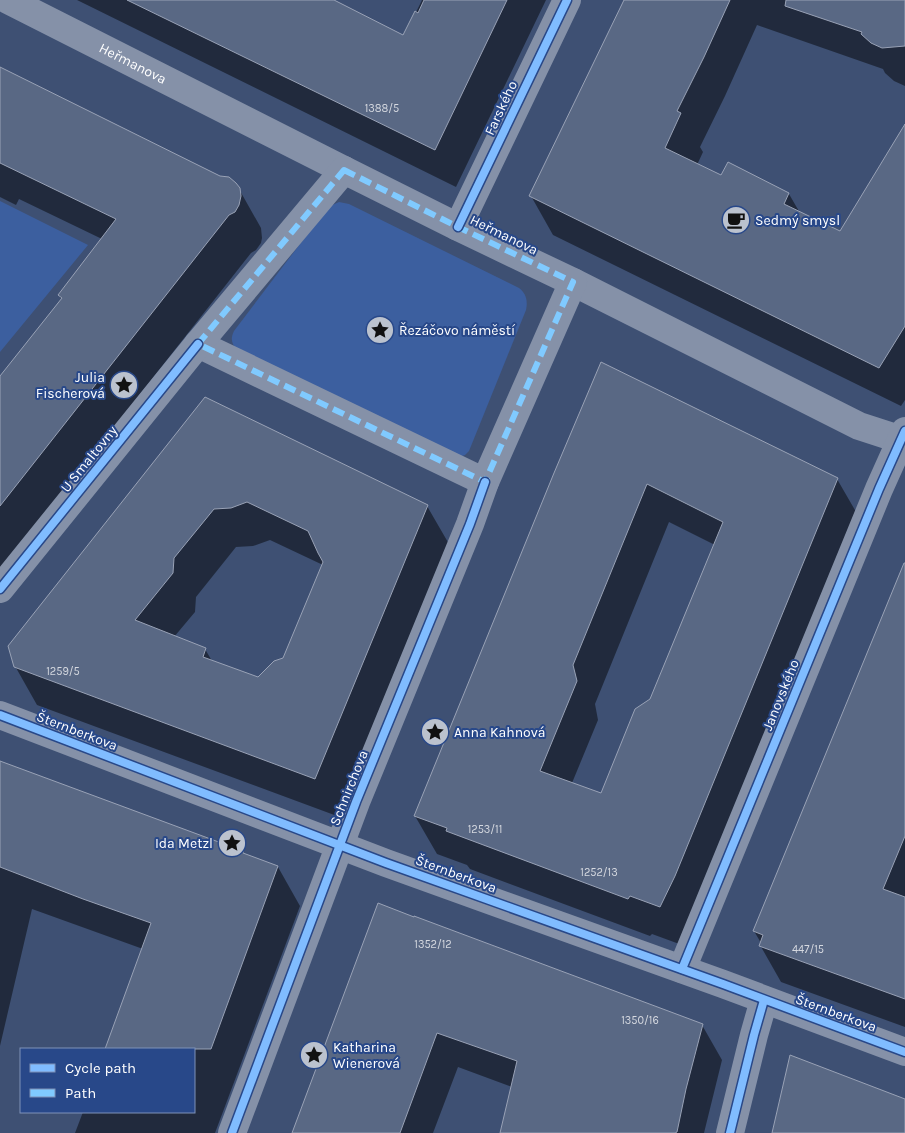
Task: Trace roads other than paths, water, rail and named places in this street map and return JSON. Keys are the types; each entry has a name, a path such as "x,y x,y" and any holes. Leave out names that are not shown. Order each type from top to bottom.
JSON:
{"street":[{"name":"Heřmanova","path":"8,0 344,170 573,282 859,426 903,437"},
{"name":"Farského","path":"458,227 567,0"},
{"path":"344,170 198,344 485,482 573,282"},
{"name":"U Smaltovny","path":"0,589 198,344"},
{"name":"Janovského","path":"682,969 871,507 903,437"},
{"name":"Schnirchova","path":"232,1133 356,802 470,524 485,482"},
{"name":"Šternberkova","path":"0,715 386,863 682,969 905,1052"},
{"path":"730,1133 764,1000"}],"place":[{"name":"Sedmý smysl","path":"736,220"},
{"name":"Řezáčovo náměstí","path":"380,330"},
{"name":"Julia Fischerová","path":"124,385"},
{"name":"Anna Kahnová","path":"435,732"},
{"name":"Ida Metzl","path":"232,843"},
{"name":"Katharina Wienerová","path":"314,1055"}]}
